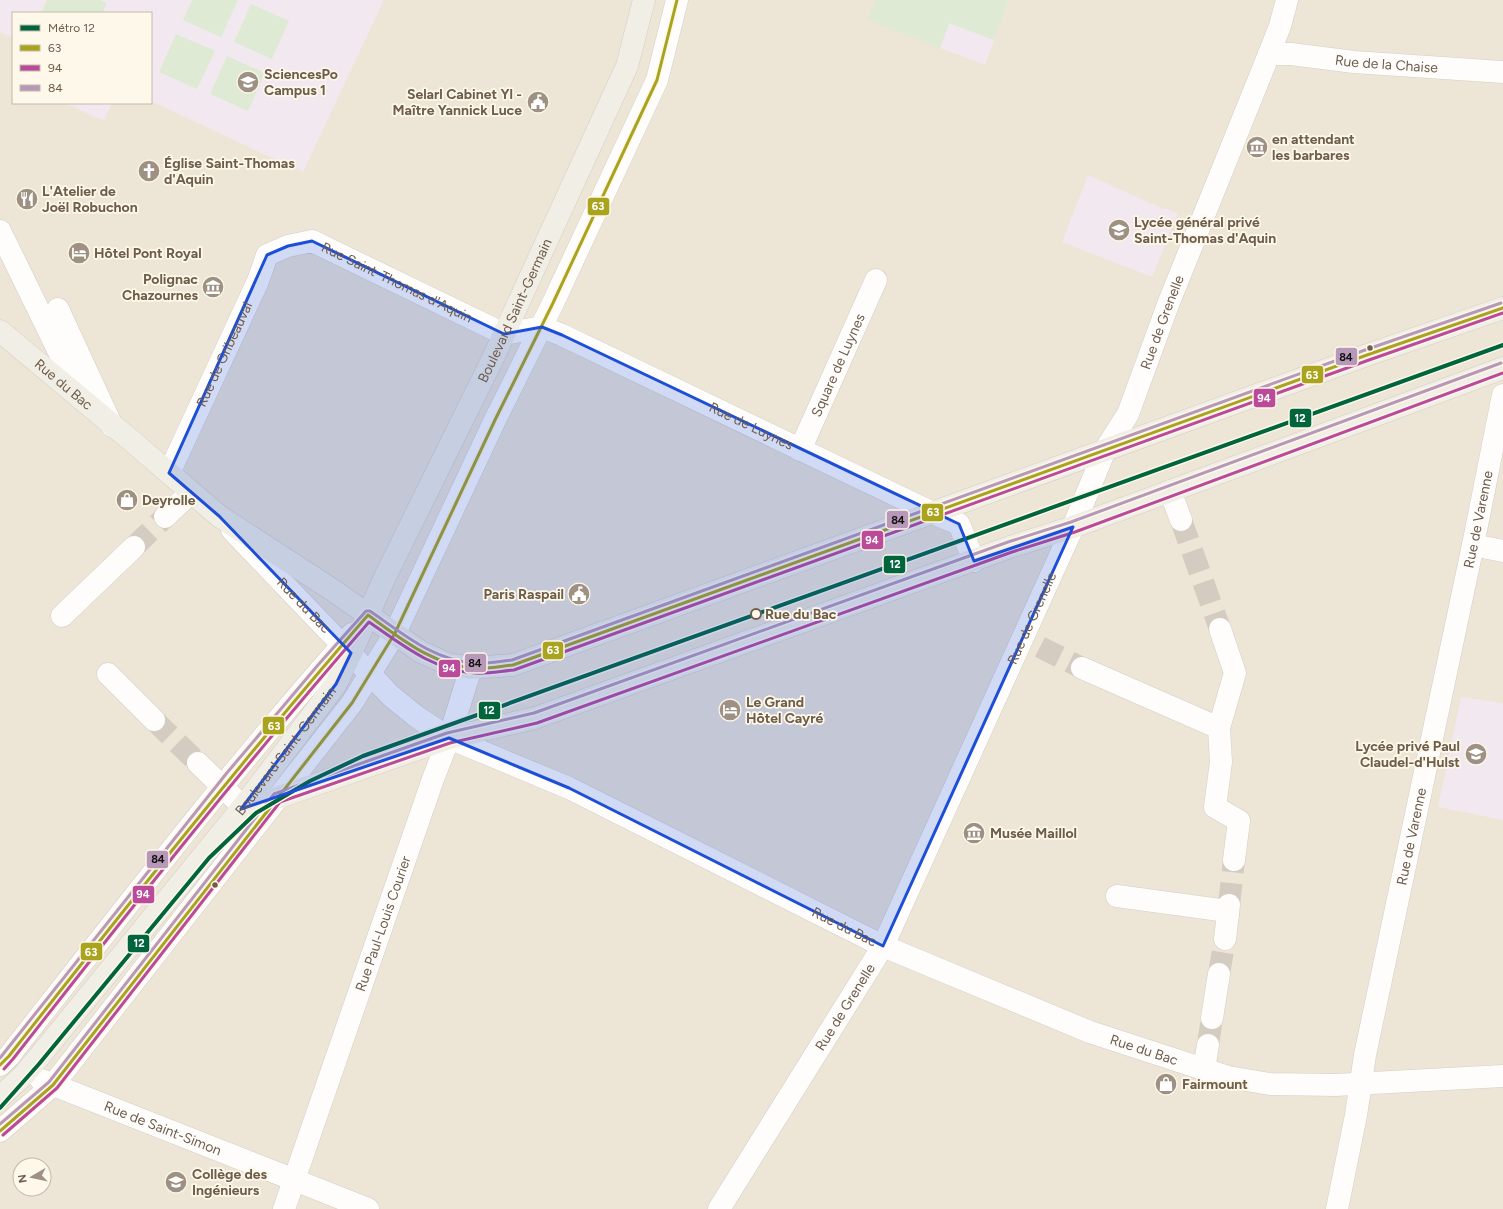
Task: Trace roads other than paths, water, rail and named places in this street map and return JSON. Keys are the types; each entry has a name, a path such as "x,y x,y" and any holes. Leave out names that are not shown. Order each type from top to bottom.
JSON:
{"main road":[{"name":"Boulevard Saint-Germain","path":"0,1097 25,1074 242,808 336,684 347,648 368,615 385,577 504,334 627,66 644,0"},
{"name":"Rue du Bac","path":"0,331 219,516 334,590 421,652 448,664 471,668 513,665 1105,450 1503,308"},
{"path":"242,808 277,798 449,738 535,718 1010,547 1073,527 1503,368"}],"street":[{"name":"Boulevard Saint-Germain","path":"0,1131 53,1085 352,703 395,633 495,420 542,327 657,80 677,0"},
{"name":"Rue de Grenelle","path":"718,1209 883,946 1031,642 1073,527 1105,450 1128,414 1169,302 1280,26 1287,0"},
{"name":"Rue de la Chaise","path":"1269,54 1291,54 1354,62 1503,72"},
{"path":"0,231 82,399"},
{"name":"Rue Saint-Thomas d'Aquin","path":"288,246 312,241 504,334"},
{"name":"Rue de Gribeauval","path":"169,473 258,281 268,255 288,246"},
{"name":"Square de Luynes","path":"800,450 876,280"},
{"path":"58,309 112,426"},
{"path":"504,334 542,327"},
{"name":"Rue de Luynes","path":"542,327 959,524 974,561"},
{"name":"Rue de Varenne","path":"1337,1209 1356,1115 1366,1047 1473,545 1503,395"},
{"path":"1170,491 1181,520"},
{"path":"165,517 191,492"},
{"name":"Rue du Bac","path":"219,516 347,648 391,696 417,718 449,738 570,788 883,946 1090,1032 1228,1077 1270,1084 1335,1085 1503,1076"},
{"path":"1473,545 1503,551"},
{"path":"62,616 134,547"},
{"path":"1220,629 1235,673 1219,728 1221,762 1215,807 1239,821 1234,860"},
{"name":"Boulevard Saint-Germain","path":"0,1065 9,1056 141,887 222,787 347,648"},
{"name":"Rue Paul-Louis Courier","path":"284,1209 430,786 449,738 471,668"},
{"path":"1082,668 1219,728"},
{"path":"108,674 154,720"},
{"path":"198,763 242,808"},
{"path":"1117,896 1229,910 1225,939"},
{"path":"1212,1018 1219,974"},
{"path":"1204,1069 1208,1046"},
{"name":"Rue de Saint-Simon","path":"25,1074 368,1209"}],"tunnel":[{"path":"134,547 165,517"},
{"path":"1181,520 1220,629"},
{"path":"1040,647 1082,668"},
{"path":"154,720 198,763"},
{"path":"1229,905 1234,860"},
{"path":"1219,974 1225,939"},
{"path":"1208,1045 1212,1018"}],"metro line":[{"name":"12","path":"0,1108 39,1064 209,858 256,813 310,781 363,756 1503,345"}],"place":[{"name":"SciencesPo Campus 1","path":"248,82"},
{"name":"Selarl Cabinet Yl - Maître Yannick Luce","path":"538,102"},
{"name":"en attendant les barbares","path":"1257,147"},
{"name":"Église Saint-Thomas d'Aquin","path":"149,171"},
{"name":"L'Atelier de Joël Robuchon","path":"27,199"},
{"name":"Lycée général privé Saint-Thomas d'Aquin","path":"1119,230"},
{"name":"Hôtel Pont Royal","path":"79,253"},
{"name":"Polignac Chazournes","path":"213,287"},
{"name":"Deyrolle","path":"127,500"},
{"name":"Paris Raspail","path":"579,594"},
{"name":"Rue du Bac","path":"756,614"},
{"name":"Le Grand Hôtel Cayré","path":"730,710"},
{"name":"Lycée privé Paul Claudel-d'Hulst","path":"1476,754"},
{"name":"Musée Maillol","path":"974,833"},
{"name":"Fairmount","path":"1166,1084"},
{"name":"Collège des Ingénieurs","path":"176,1182"}]}
